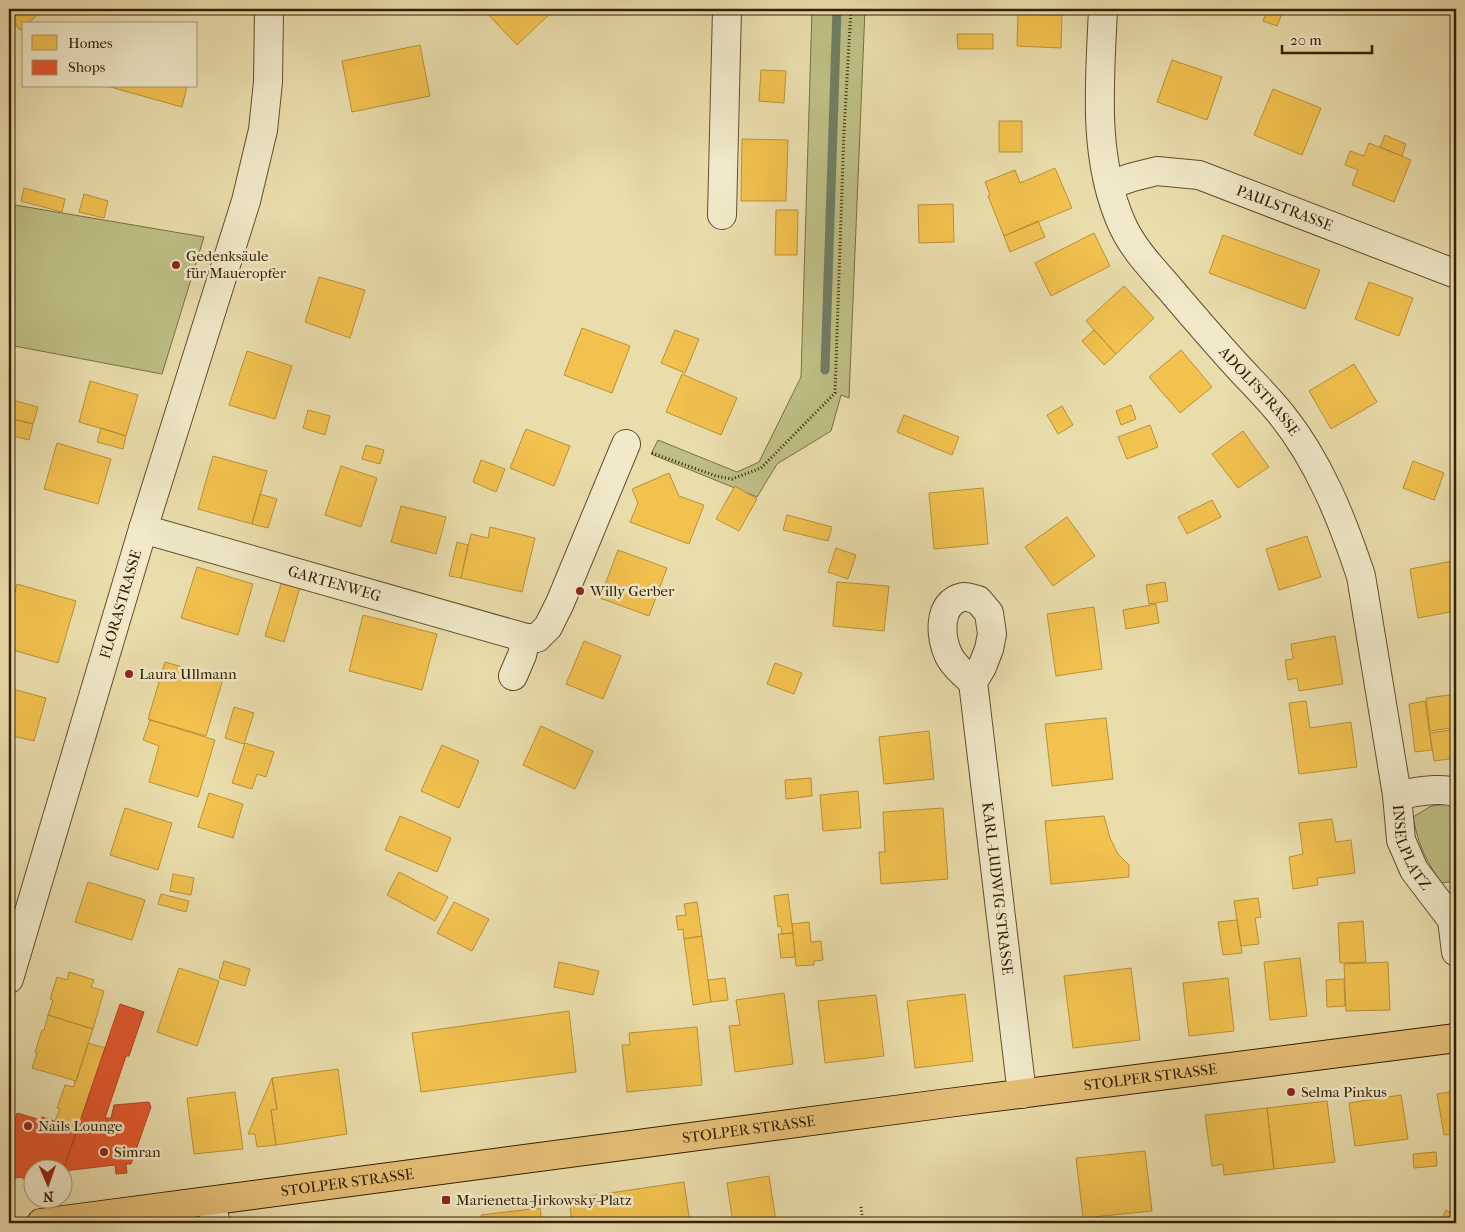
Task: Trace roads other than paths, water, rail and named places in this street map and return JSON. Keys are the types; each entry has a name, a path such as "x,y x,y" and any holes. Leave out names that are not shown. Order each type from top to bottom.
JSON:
{"main road":[{"name":"STOLPER STRASSE","path":"41,1223 213,1212 1022,1094 1456,1038"}],"street":[{"name":"FLORASTRASSE","path":"9,979 144,529 246,201 263,130 268,82 269,9"},
{"path":"722,215 727,9"},
{"name":"ADOLFSTRASSE","path":"1102,9 1099,110 1109,185 1121,222 1139,253 1205,330 1282,414 1329,491 1350,542 1361,576 1397,795"},
{"name":"PAULSTRASSE","path":"1109,185 1157,171 1199,176 1456,274"},
{"path":"513,676 522,655 526,638 537,638 548,627 626,444"},
{"name":"GARTENWEG","path":"144,529 526,638"},
{"name":"KARL-LUDWIG-STRASSE","path":"973,682 1022,1094"},
{"name":"INSELPLATZ","path":"1456,793 1450,790 1397,795 1401,840 1414,870 1454,915 1456,952"}],"waterway":[{"path":"825,370 837,9"}],"place":[{"name":"Gedenksäule für Maueropfer","path":"176,265"},
{"name":"Willy Gerber","path":"580,591"},
{"name":"Laura Ullmann","path":"129,674"},
{"name":"Selma Pinkus","path":"1291,1092"},
{"name":"Nails Lounge","path":"28,1126"},
{"name":"Simran","path":"104,1152"},
{"name":"Marienetta-Jirkowsky-Platz","path":"446,1200"}]}
